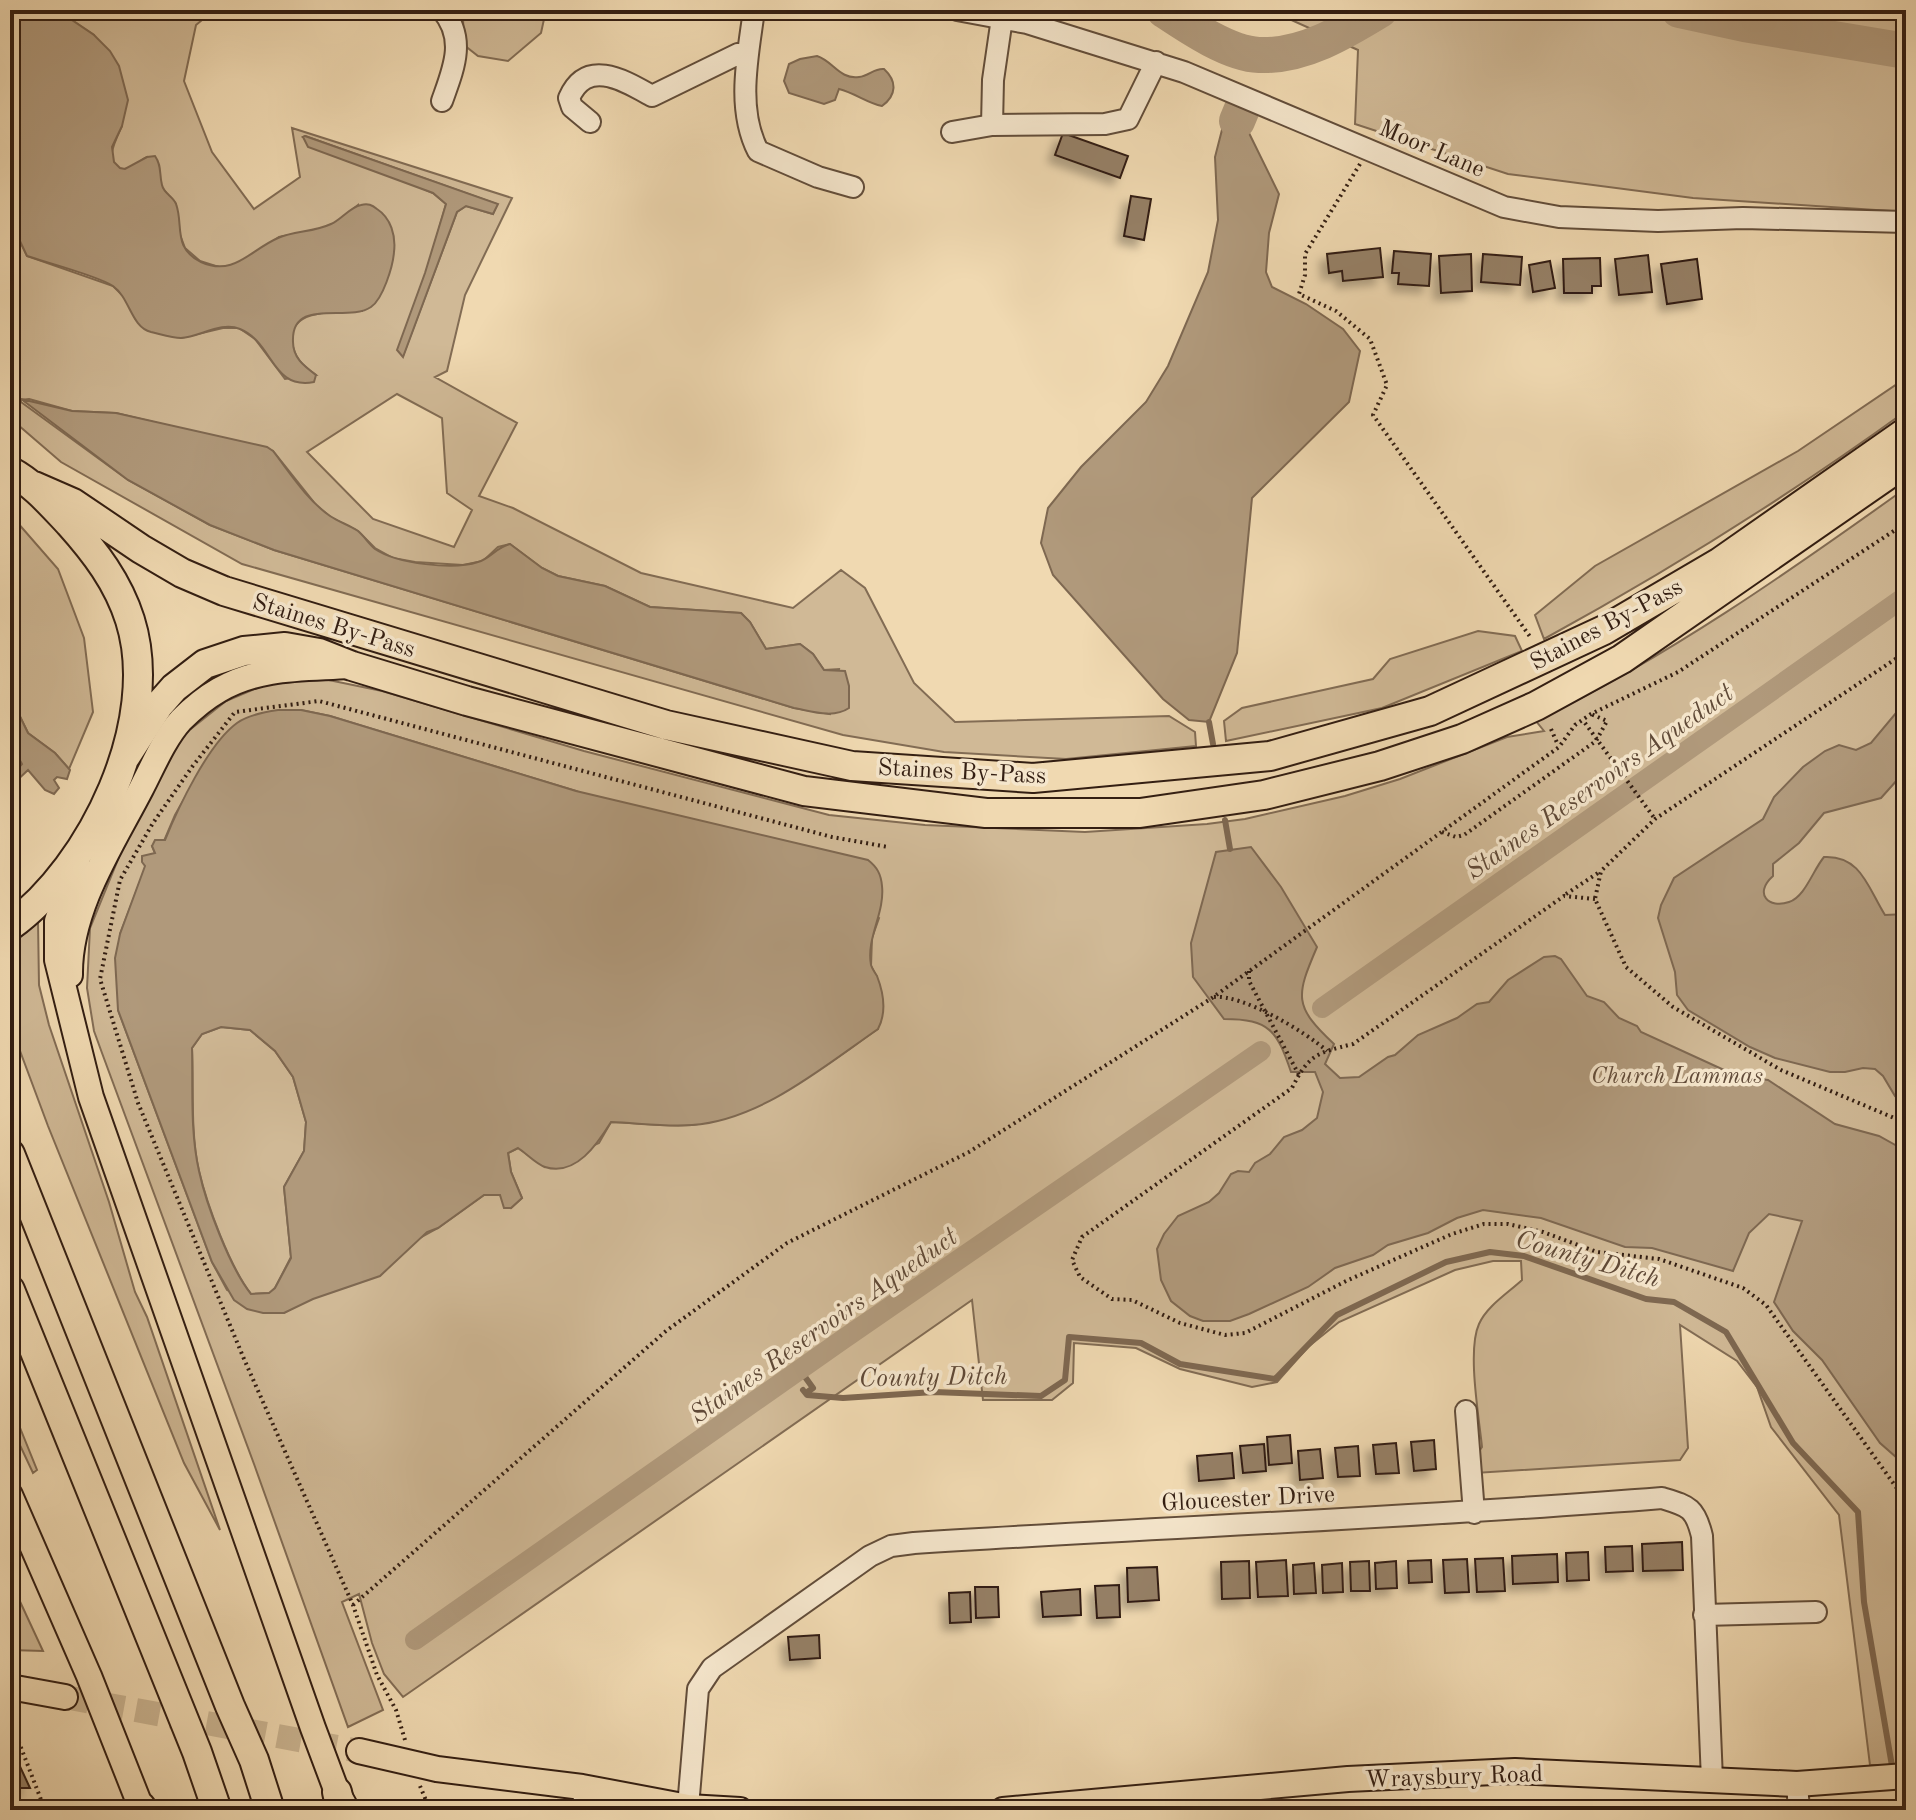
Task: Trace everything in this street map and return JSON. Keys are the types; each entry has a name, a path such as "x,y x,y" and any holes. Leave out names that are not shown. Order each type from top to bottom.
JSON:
{"highway":[{"name":"Staines By-Pass","path":"34,486 73,503 182,573 224,591 624,713 852,766 1033,778 1270,756 1430,711 1617,623 1720,562 1906,432"},
{"name":"Staines By-Pass","path":"124,759 144,725 174,688 205,664 244,651 285,647 319,653 482,705 804,791 986,813 1140,813 1264,795 1380,766 1462,739 1536,706 1622,659 1906,462"},
{"path":"10,471 34,486 101,560 113,579 130,620 136,653 137,688 124,759 79,853 48,890 10,926"},
{"path":"10,1154 254,1760 270,1810"},
{"path":"10,1290 197,1752 217,1810"}],"main road":[{"path":"71,1016 70,960 79,918 112,844 168,738 180,722 205,699 228,685 251,677 299,667 352,666"},
{"path":"79,853 57,921 57,960 96,1113 342,1804"},
{"path":"10,1495 89,1676 142,1809"},
{"path":"10,1687 65,1697"},
{"path":"359,1751 584,1798 740,1810"},
{"name":"Wraysbury Road","path":"1003,1810 1348,1779 1500,1772 1797,1784 1906,1776"}],"street":[{"path":"442,10 451,20 457,57 442,101"},
{"path":"754,10 745,113 749,134 758,151 818,177 853,187"},
{"name":"Moor Lane","path":"957,10 1053,30 1184,72 1504,207 1559,217 1658,221 1743,218 1906,222"},
{"path":"992,125 993,80 1002,18"},
{"path":"590,122 572,107 569,98 573,88 586,79 603,74 622,79 652,96 738,54 748,53"},
{"path":"952,132 992,125 1105,124 1128,119 1156,62"},
{"path":"1466,1411 1474,1513"},
{"name":"Gloucester Drive","path":"688,1807 698,1689 712,1668 870,1556 891,1546 1116,1530 1474,1513 1662,1498 1687,1506 1697,1517 1702,1536 1712,1780"},
{"path":"1704,1615 1816,1612"},
{"path":"1797,1784 1799,1810"}],"path":[{"path":"1370,149 1305,254 1305,275 1299,294 1336,311 1370,339 1387,385 1373,415 1535,644"},
{"path":"353,1605 666,1331 787,1243 969,1152 1212,998 1559,747 1575,725 1591,714 1678,672 1906,523"},
{"path":"1906,652 1655,819 1601,871 1353,1044 1327,1051 1303,1065 1292,1088 1082,1237 1072,1260 1080,1277 1112,1299 1132,1300 1180,1323 1225,1335 1245,1333 1360,1275 1452,1234 1484,1224 1508,1224 1543,1232 1597,1252 1659,1259 1743,1288 1766,1305 1906,1501"},
{"path":"411,1763 396,1710 377,1675 353,1605 244,1359 138,1103 100,979 120,880 153,823 235,712 319,701 832,837 888,847"},
{"path":"1441,832 1456,837 1464,835 1596,741 1607,721 1591,714"},
{"path":"1585,723 1655,819"},
{"path":"1551,729 1559,747"},
{"path":"1601,871 1595,899 1626,967 1673,1007 1781,1070 1906,1123"},
{"path":"1564,896 1595,899"},
{"path":"1249,971 1249,981 1299,1075"},
{"path":"1212,998 1236,998 1310,1036 1327,1051"},
{"path":"10,1719 45,1810"}],"green space":[{"path":"57,10 214,10 196,25 184,81 212,152 254,209 300,177 292,128 512,198 465,295 447,371 435,377 517,423 479,496 513,508 641,573 793,608 841,570 865,588 914,683 955,722 1169,716 1195,732 1196,746 1066,759 944,752 843,735 242,564 61,462 10,418 10,220 27,256 113,286 126,299 136,320 181,338 223,328 239,328 255,339 285,379 316,375 294,351 292,339 299,321 330,312 362,311 358,205 335,223 279,237 242,262 222,268 200,261 185,248 179,232 176,204 162,188 147,157 127,169 117,168 113,164 112,151 122,126 94,35","holes":["305,136 497,204 493,214 466,206 457,212 403,356 446,204 433,193","397,394 442,418 447,493 472,510 454,547 373,519 307,452","29,399 72,411 116,413 273,451 317,506 332,518 358,531 375,548 393,558 463,565 483,561 498,547 510,544 558,576 605,586 650,607 741,613 766,649 800,644 813,654 824,670 839,669 830,714 794,708 274,550 210,525 128,480 21,400"]},
{"path":"483,10 546,10 541,33 508,61 478,56 464,45 463,18"},
{"path":"1035,10 1138,10 1076,20"},
{"path":"1269,10 1906,10 1906,212 1693,198 1508,174 1355,124 1358,50"},
{"path":"1906,378 1906,411 1729,531 1544,639 1535,615 1595,566 1798,451"},
{"name":"Church Lammas","path":"1906,488 1906,1765 1870,1765 1839,1515 1771,1427 1757,1387 1737,1361 1680,1325 1688,1448 1680,1460 1475,1473 1473,1460 1482,1447 1475,1384 1476,1336 1487,1311 1522,1280 1521,1261 1493,1261 1455,1270 1339,1322 1308,1347 1277,1382 1252,1387 1180,1369 1136,1348 1074,1343 1073,1383 1052,1400 983,1400 972,1300 403,1697 384,1674 359,1594 342,1602 383,1710 348,1727 94,1031 87,988 90,928 121,852 182,736 226,701 274,681 319,678 382,691 584,751 829,815 925,825 1085,832 1207,824 1245,819 1345,796 1400,779 1507,737 1544,731 1536,721 1680,641","holes":["301,710 330,716 576,791 879,918 872,938 871,966 877,977 878,1029 813,1074 742,1112 692,1125 611,1122 599,1143 545,1167 518,1148 508,1153 511,1172 522,1198 511,1208 500,1195 484,1195 438,1228 284,1313 227,1290 212,1262 118,1010 120,934 146,866 155,853 152,846 164,841 206,761"]},
{"path":"10,514 58,569 84,638 93,712 69,769 55,753 28,733 10,696"},
{"path":"1478,631 1515,636 1522,651 1382,708 1226,741 1224,721 1242,708 1373,679 1390,659"},
{"path":"38,921 39,985 49,1025 109,1202 135,1292 147,1317 220,1530 184,1463 10,1024 10,946"},
{"path":"221,1027 250,1030 275,1051 293,1077 306,1122 304,1151 284,1187 291,1257 270,1293 251,1294 235,1268 213,1218 196,1156 192,1048 202,1034"},
{"path":"10,1403 37,1470 33,1473 10,1424"},
{"path":"10,1580 43,1651 10,1650"}],"shaded area":[{"path":"10,10 57,10 94,35 110,51 119,66 128,100 122,126 112,147 114,162 125,169 155,156 160,166 163,188 176,204 182,243 201,262 213,266 232,264 278,238 335,222 361,205 372,205 386,217 393,234 394,252 380,297 371,307 361,311 311,315 301,319 295,328 295,353 303,365 316,375 314,382 300,383 289,379 260,344 240,329 218,328 181,338 144,329 113,286 27,256 10,220"},
{"path":"817,56 852,77 884,69 893,83 893,93 882,106 839,89 835,100 824,104 789,93 784,81 789,64"},
{"path":"1237,121 1247,129 1279,194 1269,233 1266,272 1272,287 1306,304 1343,329 1360,351 1349,402 1252,498 1237,653 1209,722 1189,720 1163,699 1053,575 1041,543 1048,508 1081,467 1146,402 1168,366 1208,272 1218,220 1215,157 1224,122"},
{"path":"305,136 498,204 493,214 466,206 457,212 403,357 397,350 446,204 433,193 308,147"},
{"path":"21,399 72,411 116,413 267,447 322,510 358,531 375,549 397,558 426,564 468,564 482,561 510,544 558,576 605,586 650,607 741,613 766,649 800,644 813,654 824,670 845,671 849,708 829,714 794,708 274,550 210,525 128,480"},
{"path":"10,696 28,733 55,753 70,770 67,779 57,777 54,780 59,788 54,794 45,790 28,770 10,787 10,777 22,764 10,743"},
{"path":"1906,701 1906,770 1881,798 1824,813 1799,843 1773,864 1773,876 1764,894 1770,902 1789,902 1804,889 1824,857 1837,858 1847,861 1862,875 1885,915 1906,914 1906,1105 1895,1096 1875,1069 1830,1072 1775,1058 1750,1047 1688,1010 1677,995 1675,972 1658,918 1674,878 1763,819 1774,797 1803,767 1825,751 1839,745 1856,750 1871,743"},
{"path":"278,710 301,710 330,716 576,791 868,860 878,871 882,886 881,906 870,955 884,1003 878,1029 790,1089 767,1102 718,1121 692,1125 611,1122 585,1156 576,1163 556,1169 542,1166 518,1148 508,1153 511,1172 522,1198 511,1208 504,1208 500,1195 484,1195 438,1228 427,1232 380,1276 313,1299 284,1313 247,1309 234,1300 212,1262 118,1010 115,958 120,934 145,866 142,856 155,853 152,846 155,840 165,840 195,777 226,733 246,718","holes":["221,1027 250,1030 275,1051 293,1077 306,1122 304,1151 284,1187 291,1258 275,1288 269,1293 251,1294 220,1235 199,1171 193,1125 192,1048 202,1034"]},
{"path":"1251,847 1281,887 1317,947 1305,977 1302,1000 1311,1020 1334,1044 1325,1064 1340,1078 1359,1077 1395,1055 1418,1035 1457,1018 1477,1004 1489,1002 1508,980 1544,957 1555,956 1561,959 1587,996 1604,1002 1619,1018 1637,1026 1641,1032 1724,1070 1768,1080 1835,1124 1879,1136 1906,1151 1906,1474 1897,1458 1880,1443 1822,1360 1793,1331 1774,1302 1802,1221 1769,1214 1749,1233 1733,1271 1652,1248 1625,1247 1541,1218 1483,1210 1335,1268 1308,1287 1230,1321 1203,1321 1190,1316 1171,1301 1161,1280 1157,1249 1164,1234 1178,1216 1209,1202 1231,1174 1249,1172 1284,1137 1302,1130 1317,1118 1323,1092 1315,1072 1291,1072 1281,1046 1270,1030 1252,1022 1224,1019 1193,977 1191,943 1216,852"}],"building":[{"path":"1063,133 1128,156 1120,178 1055,155"},
{"path":"1131,196 1151,199 1144,240 1124,236"},
{"path":"1380,248 1383,277 1343,281 1342,271 1329,273 1327,254"},
{"path":"1394,251 1431,254 1429,286 1398,284 1399,273 1392,273"},
{"path":"1471,254 1472,291 1441,293 1439,256"},
{"path":"1483,254 1522,257 1520,285 1481,282"},
{"path":"1648,255 1652,292 1619,295 1615,259"},
{"path":"1600,258 1601,286 1592,286 1592,293 1564,293 1563,259"},
{"path":"1697,259 1702,299 1667,304 1661,264"},
{"path":"1550,261 1555,288 1533,292 1529,265"},
{"path":"1290,1435 1292,1463 1269,1465 1267,1437"},
{"path":"1434,1440 1436,1469 1414,1471 1411,1442"},
{"path":"1396,1443 1399,1473 1376,1474 1373,1445"},
{"path":"1264,1444 1266,1471 1243,1473 1240,1446"},
{"path":"1358,1446 1360,1476 1338,1477 1335,1448"},
{"path":"1320,1449 1323,1478 1300,1480 1298,1451"},
{"path":"1232,1453 1234,1478 1199,1481 1197,1456"},
{"path":"1682,1542 1683,1570 1643,1571 1642,1544"},
{"path":"1632,1546 1633,1571 1606,1572 1605,1547"},
{"path":"1588,1552 1589,1580 1567,1581 1566,1553"},
{"path":"1557,1554 1558,1582 1513,1584 1512,1556"},
{"path":"1503,1558 1505,1591 1477,1592 1475,1559"},
{"path":"1467,1559 1469,1592 1445,1593 1443,1560"},
{"path":"1286,1560 1288,1596 1258,1597 1256,1562"},
{"path":"1431,1560 1432,1582 1409,1583 1408,1561"},
{"path":"1249,1561 1250,1598 1222,1599 1221,1562"},
{"path":"1369,1561 1370,1591 1351,1591 1350,1562"},
{"path":"1396,1561 1397,1588 1376,1589 1375,1563"},
{"path":"1314,1563 1316,1593 1294,1594 1293,1565"},
{"path":"1342,1563 1343,1592 1323,1593 1322,1565"},
{"path":"1157,1567 1159,1600 1128,1602 1127,1568"},
{"path":"1119,1585 1120,1617 1097,1618 1095,1586"},
{"path":"975,1587 998,1587 999,1617 976,1618"},
{"path":"1080,1589 1081,1615 1043,1617 1041,1592"},
{"path":"970,1592 971,1622 950,1623 949,1593"},
{"path":"819,1635 820,1658 790,1660 788,1637"},
{"path":"10,1760 17,1760 30,1788 13,1788 13,1796 10,1796"}],"waterway":[{"path":"1164,10 1222,45 1259,55 1275,55 1307,47 1380,10"},
{"path":"1679,10 1906,51"},
{"path":"1237,121 1242,109"},
{"name":"Staines Reservoirs Aqueduct","path":"1322,1008 1906,596"},
{"path":"1209,722 1213,744"},
{"path":"1225,820 1230,849"},
{"name":"Staines Reservoirs Aqueduct","path":"415,1640 1261,1051"},
{"name":"County Ditch","path":"803,1390 807,1395 843,1398 934,1392 1041,1396 1065,1380 1069,1337 1141,1343 1180,1364 1275,1379 1337,1315 1446,1262 1490,1252 1524,1256 1646,1299 1674,1302 1726,1332 1793,1443 1858,1512 1864,1602 1892,1766"},
{"path":"800,1370 813,1388 806,1393"},
{"name":"County Ditch","path":"1897,1802 1898,1810"}],"tunnel":[{"path":"65,1697 359,1751"}]}
